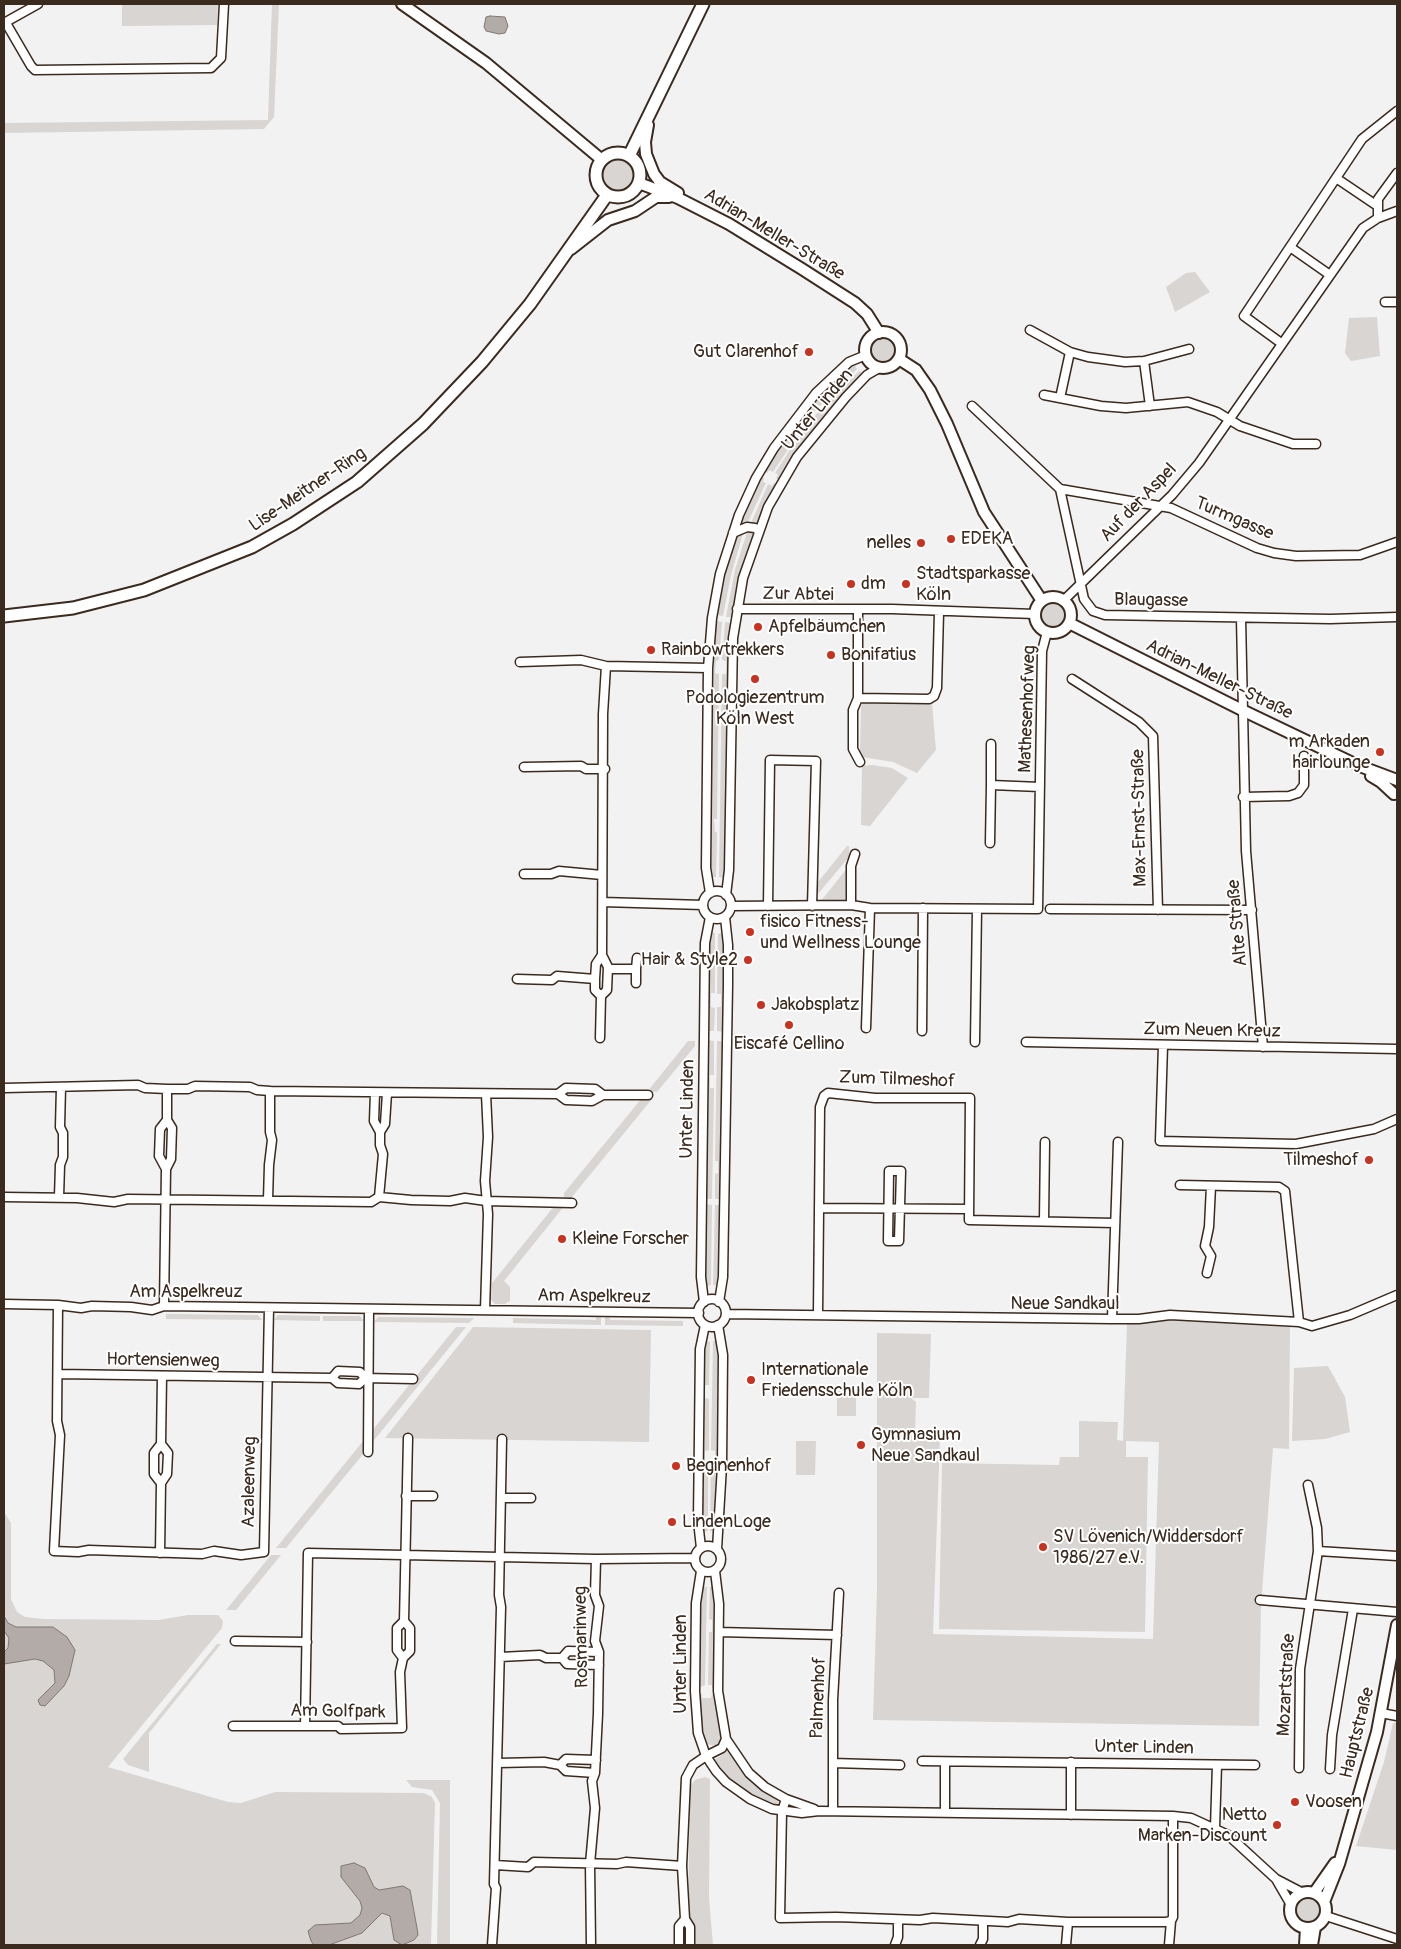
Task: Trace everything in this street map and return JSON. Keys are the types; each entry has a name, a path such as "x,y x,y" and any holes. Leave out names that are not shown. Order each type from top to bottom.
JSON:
{"main road":[{"path":"629,156 652,112 702,4"},
{"path":"615,153 629,156 638,165 639,183 629,195 614,197 607,195 597,182 597,167 602,160 615,153"},
{"name":"Lise-Meitner-Ring","path":"4,616 73,608 144,590 252,547 293,524 357,482 390,455 454,394 530,304 571,249 607,195"}],"street":[{"path":"38,4 5,23 35,70 211,68 221,58 224,4"},
{"path":"402,4 486,63 602,160"},
{"path":"1281,343 1244,316 1362,139 1397,111"},
{"path":"652,112 645,132 646,154 654,174 660,182 678,194 682,200"},
{"path":"1378,218 1376,205 1381,193 1397,173"},
{"path":"1336,178 1376,205"},
{"name":"Adrian-Meller-Straße","path":"639,183 682,200 729,224 849,299 867,314 879,332"},
{"path":"571,249 608,220 635,211 656,197 682,200"},
{"name":"Auf der Aspel","path":"1062,601 1159,507 1199,462 1363,228 1378,218 1397,211"},
{"path":"1290,247 1330,275"},
{"path":"1385,302 1397,302"},
{"path":"1030,330 1070,352 1088,357 1125,362 1144,361 1189,349"},
{"path":"879,332 890,333 897,338 901,348 899,359 892,366 879,368 872,364 866,355 868,340 879,332"},
{"path":"1060,398 1070,352"},
{"name":"Unter Linden","path":"710,893 706,868 708,668 715,601 733,533 756,478 774,448 798,415 816,393 849,362 866,355"},
{"path":"899,359 916,370 930,390 947,424 984,512 1042,601"},
{"path":"1144,361 1150,406"},
{"name":"Unter Linden","path":"726,894 729,870 733,638 743,578 759,531 780,484 812,435 867,375 879,368"},
{"path":"1044,395 1101,406 1150,406 1188,402 1203,406 1240,426 1293,444 1316,444"},
{"path":"972,406 1060,489"},
{"name":"Turmgasse","path":"1060,489 1171,508 1257,548 1274,553 1296,556 1360,555 1397,542"},
{"name":"Blaugasse","path":"1060,489 1080,583 1088,606 1105,615 1241,618 1397,618"},
{"path":"733,533 747,527 755,528 759,531"},
{"path":"1052,598 1062,601 1070,612 1069,623 1059,632 1046,632 1038,625 1035,614 1042,601 1052,598"},
{"name":"Zur Abtei","path":"737,609 892,609 1035,614"},
{"name":"Zur Abtei","path":"858,610 858,698 853,710 853,749 860,762"},
{"path":"858,698 929,698 934,696 937,688 939,612"},
{"name":"Alte Straße","path":"1241,618 1244,711 1243,797 1263,1047"},
{"name":"Adrian-Meller-Straße","path":"1069,623 1356,765 1397,780"},
{"name":"Mathesenhofweg","path":"731,906 851,905 870,908 1038,909 1042,651 1046,632"},
{"path":"520,662 581,660 606,666 708,668"},
{"path":"600,1038 601,996 607,990 608,968 602,954 605,769 603,714 606,666"},
{"name":"Max-Ernst-Straße","path":"1072,679 1139,722 1153,736 1158,910"},
{"name":"Mathesenhofweg","path":"990,843 991,744"},
{"path":"1243,797 1289,796 1298,793 1304,785 1304,756"},
{"path":"768,906 770,760 816,761 812,906"},
{"name":"Adrian-Meller-Straße","path":"1356,765 1396,794"},
{"path":"524,767 581,766 586,769 605,769"},
{"name":"Mathesenhofweg","path":"991,785 1040,787"},
{"path":"851,905 851,866 855,854"},
{"path":"524,874 551,874 559,871 602,875"},
{"path":"719,1302 723,1277 728,976 725,916 731,906 726,894 710,893 705,898 703,905 705,912 710,917 716,919 725,916"},
{"path":"603,902 703,905"},
{"path":"866,1028 870,908"},
{"path":"922,1031 923,908"},
{"path":"975,1042 977,909"},
{"path":"1050,910 1252,910"},
{"name":"Unter Linden","path":"704,1302 701,1277 705,943 710,917"},
{"path":"601,996 595,990 595,979 596,964 602,954"},
{"path":"636,983 637,958"},
{"path":"608,968 636,969"},
{"path":"517,979 552,980 557,976 595,979"},
{"name":"Zum Neuen Kreuz","path":"1026,1042 1397,1049"},
{"path":"1163,1045 1160,1141 1296,1144 1374,1129 1397,1119"},
{"path":"4,1088 138,1085 145,1088 167,1089 213,1086 250,1087 270,1091 486,1094 558,1094 566,1088 595,1089 603,1095"},
{"path":"59,1197 63,1133 60,1126 61,1087"},
{"path":"164,1306 166,1169 171,1158 172,1128 167,1120 167,1089"},
{"path":"268,1200 272,1140 270,1132 270,1091"},
{"path":"375,1093 374,1121 380,1132 382,1170 379,1180 379,1196"},
{"path":"380,1132 386,1124 387,1093"},
{"name":"Zum Tilmeshof","path":"818,1315 820,1107 824,1096 828,1093 875,1098 970,1098 969,1209"},
{"path":"485,1310 488,1214 486,1201 488,1137 486,1094"},
{"path":"558,1094 566,1100 592,1101 603,1095 648,1096"},
{"path":"166,1169 159,1156 160,1129 167,1120"},
{"path":"1044,1221 1045,1142"},
{"path":"1112,1320 1118,1142"},
{"path":"889,1171 901,1171 899,1240 888,1241 888,1208 889,1171"},
{"path":"1180,1186 1279,1187 1285,1191 1299,1322"},
{"path":"1207,1273 1212,1256 1205,1246 1210,1228 1211,1186"},
{"path":"4,1197 59,1197 114,1202 128,1199 371,1202 379,1196 411,1200 450,1201 464,1198 486,1201 572,1202"},
{"path":"820,1208 969,1209 969,1220 1115,1223"},
{"name":"Neue Sandkaul","path":"726,1314 1112,1320 1170,1315 1299,1322 1305,1325 1320,1326 1397,1295"},
{"path":"705,1325 712,1327 724,1321 726,1314 724,1307 719,1302 712,1300 704,1302 699,1314 705,1325 700,1356 698,1521 701,1548 695,1558 696,1566 701,1571 708,1573 715,1571 722,1560 717,1549 722,1466 723,1355 718,1325"},
{"name":"Am Aspelkreuz","path":"4,1304 58,1305 81,1308 92,1306 131,1307 152,1310 164,1306 699,1314"},
{"path":"58,1305 58,1374"},
{"name":"Azaleenweg","path":"58,1374 59,1471 56,1488 54,1552 89,1550 202,1554 214,1551 241,1555 264,1552 267,1474 265,1429 268,1418 269,1308"},
{"path":"368,1452 366,1378 369,1308"},
{"path":"332,1378 338,1371 360,1372 366,1378"},
{"name":"Hortensienweg","path":"58,1374 268,1377"},
{"path":"161,1483 154,1474 154,1453 161,1444 162,1376"},
{"path":"268,1377 332,1378 338,1383 359,1384 366,1378 413,1379"},
{"path":"405,1556 408,1438"},
{"path":"492,1945 496,1888 494,1884 500,1657 502,1440"},
{"path":"160,1553 161,1483 167,1474 168,1452 161,1444"},
{"name":"Mozartstraße","path":"1298,1768 1300,1669 1304,1655 1309,1603 1318,1551 1308,1485"},
{"path":"406,1496 433,1496"},
{"path":"502,1498 531,1498"},
{"path":"701,1548 709,1546 717,1549"},
{"path":"1318,1551 1397,1556"},
{"path":"305,1726 308,1553 596,1559 695,1558"},
{"name":"Am Golfpark","path":"233,1726 338,1726 341,1729 402,1728 403,1707 400,1697 403,1658 410,1651 410,1628 404,1621 405,1556"},
{"name":"Rosmarinweg","path":"591,1945 590,1864 594,1808 592,1781 596,1773 599,1665 599,1652 594,1641 599,1606 595,1595 596,1559"},
{"name":"Unter Linden","path":"701,1571 696,1603 695,1691 698,1733 706,1756 726,1782 736,1791 759,1804 782,1811 1173,1816 1191,1818 1215,1828 1236,1841 1276,1879 1303,1893"},
{"name":"Unter Linden","path":"715,1571 720,1604 718,1692 726,1739 749,1773 765,1787 786,1800 819,1811"},
{"name":"Palmenhof","path":"833,1811 836,1634 839,1592"},
{"path":"1260,1600 1397,1612"},
{"path":"1330,1769 1332,1735 1353,1609"},
{"name":"Am Golfpark","path":"403,1658 397,1650 397,1628 404,1621"},
{"name":"Hauptstraße","path":"1324,1902 1368,1770 1382,1713 1397,1625"},
{"name":"Palmenhof","path":"720,1632 836,1634"},
{"path":"235,1641 306,1642"},
{"path":"500,1657 540,1655 546,1658 562,1658 568,1652 599,1652"},
{"path":"562,1658 567,1664 599,1665"},
{"path":"1382,1713 1397,1716"},
{"path":"690,1945 690,1927 684,1919 682,1866 686,1778 693,1765 722,1748 726,1739"},
{"path":"560,1765 566,1759 596,1760"},
{"name":"Unter Linden","path":"922,1760 946,1762 1071,1762 1255,1766"},
{"path":"498,1763 519,1764 524,1762 560,1765 566,1771 596,1773"},
{"path":"945,1813 946,1762"},
{"name":"Unter Linden","path":"1071,1762 1071,1815"},
{"name":"Palmenhof","path":"833,1763 900,1765"},
{"name":"Unter Linden","path":"1215,1828 1217,1765"},
{"path":"786,1800 782,1811 780,1918 846,1917 898,1920 942,1918 1008,1922 1019,1919 1068,1922 1171,1921"},
{"path":"1169,1945 1173,1917 1173,1816"},
{"name":"Hauptstraße","path":"1314,1893 1343,1846"},
{"path":"495,1866 528,1867 534,1862 590,1864 650,1862 655,1865 682,1866"},
{"name":"Unter Linden","path":"1276,1879 1291,1905"},
{"path":"1310,1928 1293,1920 1291,1905 1295,1898 1303,1893 1314,1893 1324,1902 1326,1916"},
{"path":"1305,1945 1310,1928 1326,1916"},
{"path":"1326,1916 1397,1939"},
{"path":"679,1945 679,1926 684,1919"},
{"path":"895,1945 898,1937 898,1920"},
{"path":"980,1945 983,1939 983,1921"},
{"path":"1066,1945 1068,1922"},
{"path":"1310,1928 1312,1945"}],"shaded area":[{"path":"122,4 218,4 217,25 122,26"},
{"path":"272,4 279,4 274,117 264,129 4,133 4,123 268,120"},
{"path":"486,17 505,17 508,26 505,33 499,34 486,31 484,27"},
{"path":"617,157 630,162 635,175 630,188 617,193 604,188 599,175 604,162"},
{"path":"1195,272 1210,292 1175,312 1166,287 1186,273"},
{"path":"1377,317 1380,356 1351,361 1345,353 1349,318"},
{"path":"883,337 888,338 894,344 894,354 888,360 883,361 878,360 872,354 871,349 872,344 878,338"},
{"path":"854,364 857,369 814,412 811,410 803,420 806,423 773,472 769,470 767,473 764,472 806,410"},
{"path":"859,371 864,375 816,426 779,480 776,478 778,475 775,473 798,437 817,413"},
{"path":"762,477 764,478 763,482 766,483 747,524 740,526"},
{"path":"774,483 777,484 759,522 751,523 768,484 772,486"},
{"path":"748,529 755,533 747,557 733,617 726,617 735,570"},
{"path":"744,530 731,575 723,616 716,615 723,575 735,538"},
{"path":"1053,603 1058,604 1064,610 1064,620 1058,626 1053,627 1048,626 1042,620 1041,615 1042,610 1048,604"},
{"path":"715,621 722,622 719,660 716,661 715,673 719,674 717,819 714,819 715,832 717,832 716,877 711,877 711,768"},
{"path":"725,622 732,623 727,866 725,878 719,877 722,674 726,674 726,661 722,660"},
{"path":"863,703 932,703 936,750 917,773 893,762 862,757 860,753 861,706"},
{"path":"872,765 892,768 908,778 870,826 861,825 862,766"},
{"path":"847,846 849,846 849,857 817,895 818,882"},
{"path":"848,867 848,897 844,901 821,901"},
{"path":"710,932 715,933 715,993 711,993 711,1007 715,1008 714,1031 707,1031 708,947"},
{"path":"724,932 726,938 724,1032 717,1031 717,1007 721,1007 721,994 717,994 718,934"},
{"path":"707,1040 714,1041 714,1075 710,1075 710,1088 714,1088 712,1199 705,1199"},
{"path":"688,1041 695,1041 695,1046 657,1092 647,1092"},
{"path":"717,1041 724,1041 722,1199 715,1199 715,1174 718,1173 718,1161 715,1161"},
{"path":"642,1098 652,1099 571,1198 564,1198 564,1193"},
{"path":"705,1204 712,1205 711,1285 706,1286"},
{"path":"555,1205 565,1205 504,1281 510,1287 510,1301 505,1304 495,1304 491,1300 492,1283"},
{"path":"715,1205 722,1205 719,1286 713,1285"},
{"path":"166,1314 258,1315 262,1320 166,1319"},
{"path":"596,1314 601,1314 601,1325 513,1323 513,1318 596,1320"},
{"path":"605,1314 609,1314 610,1320 683,1321 683,1326 605,1325"},
{"path":"278,1315 320,1316 320,1321 274,1320"},
{"path":"323,1316 360,1316 364,1321 323,1321"},
{"path":"378,1317 474,1318 469,1323 374,1322"},
{"path":"1163,1320 1290,1327 1289,1449 1273,1448 1261,1605 1259,1726 873,1720 877,1589 877,1333 931,1334 929,1398 911,1398 916,1402 915,1434 940,1437 933,1634 1153,1639 1159,1442 1126,1441 1126,1457 1148,1457 1145,1632 939,1629 942,1463 1059,1465 1060,1457 1079,1457 1079,1421 1118,1422 1117,1440 1123,1441 1127,1324"},
{"path":"456,1327 466,1327 371,1444 371,1432"},
{"path":"473,1327 651,1330 649,1442 385,1438"},
{"path":"705,1340 710,1342 709,1385 705,1385 705,1398 709,1399 709,1450 705,1451 705,1463 708,1464 708,1531 702,1532"},
{"path":"719,1340 718,1520 716,1532 710,1531 711,1464 715,1464 715,1451 711,1450 713,1341"},
{"path":"1328,1366 1345,1397 1350,1432 1325,1439 1292,1441 1294,1368"},
{"path":"837,1391 856,1391 856,1416 837,1416"},
{"path":"364,1440 364,1453 286,1548 276,1548"},
{"path":"796,1441 816,1441 815,1475 796,1475"},
{"path":"4,1512 11,1523 11,1599 17,1612 25,1617 44,1619 159,1620 188,1615 218,1615 223,1621 222,1628 108,1767 228,1802 241,1803 275,1792 424,1793 432,1797 435,1803 431,1945 4,1945"},
{"path":"271,1555 281,1555 236,1610 226,1610"},
{"path":"701,1586 707,1587 705,1685 698,1688"},
{"path":"715,1586 716,1688 712,1688 712,1685 708,1685 709,1632 712,1632 712,1620 709,1619 710,1587"},
{"path":"4,1616 8,1623 16,1627 53,1627 67,1637 75,1650 69,1676 64,1686 45,1706 40,1705 38,1700 55,1683 54,1670 43,1661 35,1659 4,1664 4,1652 8,1648 9,1638 4,1631"},
{"path":"217,1644 221,1644 149,1733 149,1772 128,1765 123,1759"},
{"path":"698,1694 702,1694 702,1698 711,1698 712,1694 716,1694 722,1733 721,1740 716,1746 706,1744 703,1738 699,1725"},
{"path":"1393,1723 1397,1723 1397,1850 1356,1846 1384,1762"},
{"path":"729,1750 778,1799 778,1805 774,1806 758,1800 734,1785 724,1775 714,1760"},
{"path":"705,1777 710,1779 709,1897 713,1945 693,1945 693,1921 688,1915 690,1787 695,1780"},
{"path":"406,1780 450,1780 450,1945 437,1945 440,1803 432,1790 412,1787"},
{"path":"354,1863 365,1868 374,1887 379,1890 403,1886 410,1890 418,1935 414,1940 402,1945 394,1940 390,1916 382,1913 362,1933 329,1945 314,1945 308,1931 315,1925 351,1923 360,1915 362,1908 360,1901 341,1877 341,1866"},
{"path":"1309,1898 1317,1902 1321,1910 1317,1918 1309,1922 1301,1918 1297,1910 1301,1902"}],"place":[{"name":"Gut Clarenhof","path":"809,352"},
{"name":"EDEKA","path":"951,539"},
{"name":"nelles","path":"921,543"},
{"name":"dm","path":"851,584"},
{"name":"Stadtsparkasse Köln","path":"906,584"},
{"name":"Apfelbäumchen","path":"758,627"},
{"name":"Rainbowtrekkers","path":"651,650"},
{"name":"Bonifatius","path":"831,655"},
{"name":"Podologiezentrum Köln West","path":"755,679"},
{"name":"m Arkaden hairlounge","path":"1380,752"},
{"name":"fisico Fitness- und Wellness Lounge","path":"750,932"},
{"name":"Hair & Style2","path":"748,960"},
{"name":"Jakobsplatz","path":"761,1005"},
{"name":"Eiscafé Cellino","path":"789,1025"},
{"name":"Tilmeshof","path":"1369,1160"},
{"name":"Kleine Forscher","path":"562,1239"},
{"name":"Internationale Friedensschule Köln","path":"751,1380"},
{"name":"Gymnasium Neue Sandkaul","path":"861,1445"},
{"name":"Beginenhof","path":"676,1466"},
{"name":"LindenLoge","path":"672,1522"},
{"name":"SV Lövenich/Widdersdorf 1986/27 e.V.","path":"1043,1547"},
{"name":"Voosen","path":"1295,1802"},
{"name":"Netto Marken-Discount","path":"1277,1825"}]}
